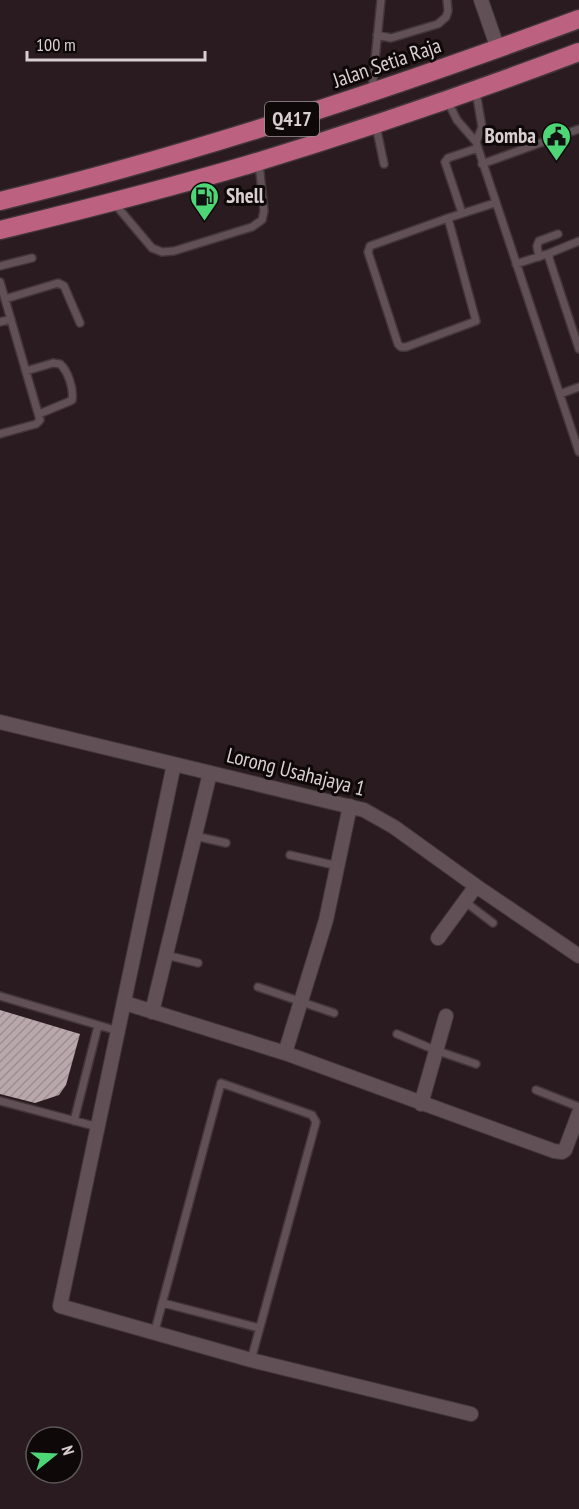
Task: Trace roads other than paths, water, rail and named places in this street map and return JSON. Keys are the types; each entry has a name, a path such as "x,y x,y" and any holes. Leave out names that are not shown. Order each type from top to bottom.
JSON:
{"highway":[{"name":"Jalan Setia Raja","path":"0,201 104,175 290,120 579,20"},
{"name":"Q417","path":"0,230 259,161 447,100 579,52"}],"street":[{"path":"482,0 498,49"},
{"name":"Lorong Usahajaya 1","path":"0,722 364,810 394,827 579,956"},
{"path":"174,764 60,1306 251,1360 471,1414"},
{"path":"152,1012 210,773"},
{"path":"285,1053 326,920 350,806"},
{"path":"438,938 476,886"},
{"path":"125,1003 285,1053 559,1152 565,1150 579,1113"},
{"path":"421,1104 446,1016"}],"lane":[{"path":"371,93 381,0"},
{"path":"377,35 391,38 438,24 446,17 447,0"},
{"path":"476,90 482,127 477,145"},
{"path":"447,100 457,120 477,145 579,452"},
{"path":"375,123 384,164"},
{"path":"482,164 579,129"},
{"path":"462,213 445,162 448,158 477,145"},
{"path":"112,202 152,248 162,252 174,251 252,227 261,220 264,211 259,161"},
{"path":"448,218 476,321 401,347 398,344 368,252 370,246 376,243 462,213 495,203"},
{"path":"539,257 537,246 539,241 558,234"},
{"path":"516,264 579,241"},
{"path":"550,253 549,258 579,349"},
{"path":"0,266 32,258"},
{"path":"0,282 40,420 36,424 0,434"},
{"path":"3,297 58,284 64,286 80,323"},
{"path":"0,322 11,319"},
{"path":"26,371 53,363 60,364 65,369 73,394 72,400 39,414"},
{"path":"560,394 579,387"},
{"path":"195,836 226,843"},
{"path":"290,855 338,866"},
{"path":"464,901 493,923"},
{"path":"166,956 198,963"},
{"path":"258,987 334,1013"},
{"path":"0,996 119,1031"},
{"path":"74,1121 98,1026"},
{"path":"397,1034 476,1064"},
{"path":"154,1334 221,1083 312,1115 316,1122 251,1360"},
{"path":"536,1090 579,1107"},
{"path":"0,1101 98,1127"},
{"path":"163,1303 259,1328"}],"place":[{"name":"Bomba","path":"557,162"},
{"name":"Shell","path":"205,222"}]}
